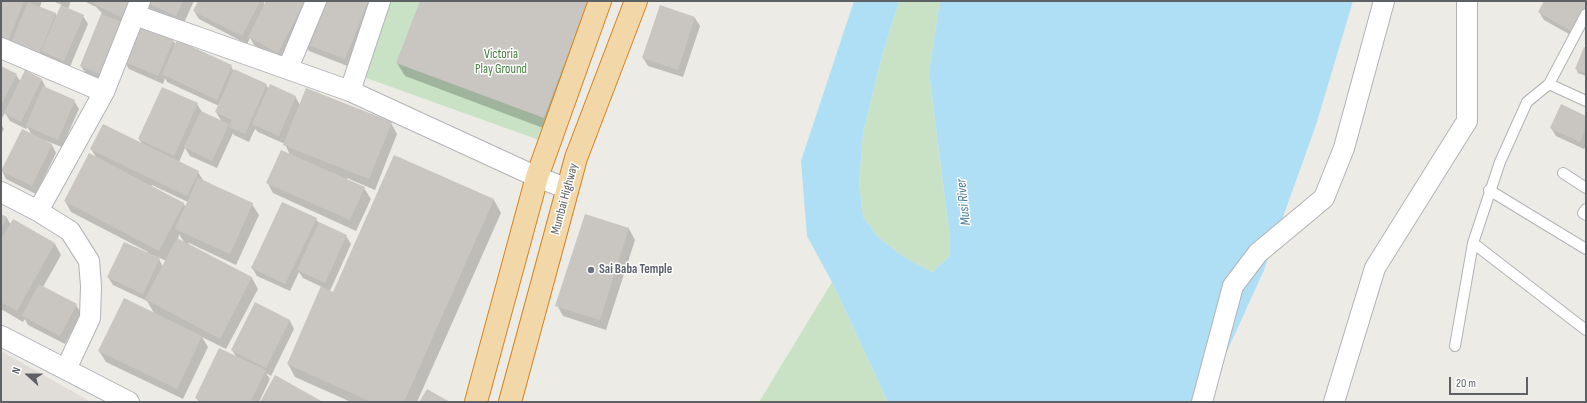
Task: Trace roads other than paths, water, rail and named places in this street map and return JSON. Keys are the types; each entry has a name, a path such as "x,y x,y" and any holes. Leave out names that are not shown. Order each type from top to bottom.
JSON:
{"highway":[{"path":"476,402 537,176 600,1"},
{"name":"Mumbai Highway","path":"510,402 576,158 636,1"}],"street":[{"path":"288,68 316,1"},
{"path":"350,91 380,1"},
{"path":"1202,402 1233,286 1258,253 1324,198 1344,148 1384,1"},
{"path":"1334,402 1375,268 1467,121 1467,1"},
{"path":"38,211 104,92 137,8 350,91 568,189"},
{"path":"1,48 104,92"},
{"path":"1,192 38,211 70,231 89,260 92,286 90,318 66,370"},
{"path":"1,336 129,402"}],"lane":[{"path":"1455,346 1473,243 1500,162 1527,102 1549,84 1586,14"},
{"path":"1549,84 1586,101"},
{"path":"1563,173 1586,188"},
{"path":"1490,190 1586,249"},
{"path":"1586,209 1583,213 1586,215"},
{"path":"1473,243 1586,330"}],"water":[{"name":"Musi River","path":"854,1 899,1 882,56 863,133 859,183 863,217 878,237 904,257 932,272 949,257 950,237 929,73 940,1 1353,1 1316,125 1264,270 1204,402 888,402 832,282 807,236 801,161"}],"place":[{"name":"Sai Baba Temple","path":"591,270"}],"park label":[{"name":"Victoria Play Ground","path":"501,62"}]}
